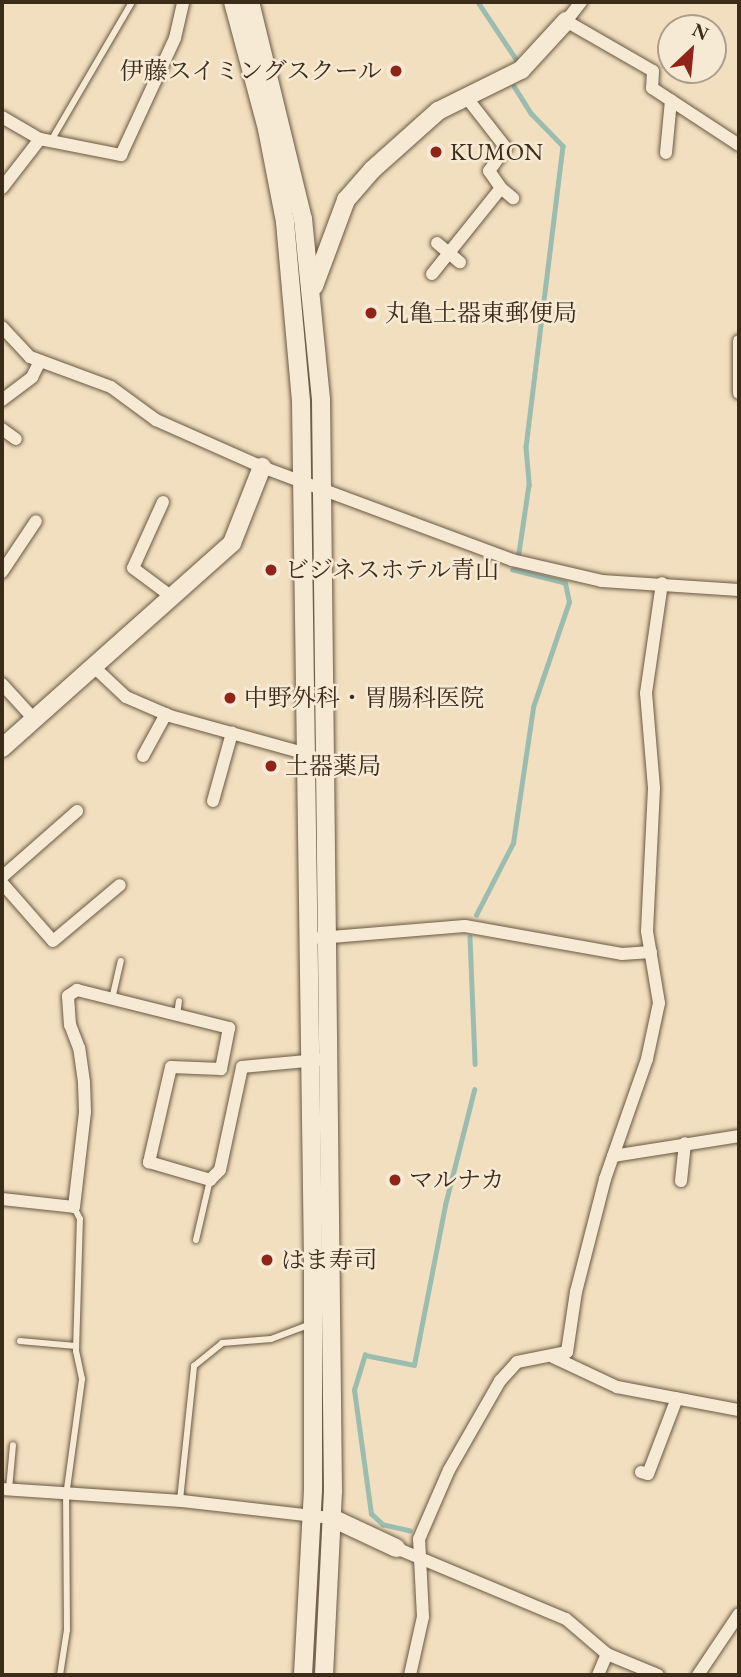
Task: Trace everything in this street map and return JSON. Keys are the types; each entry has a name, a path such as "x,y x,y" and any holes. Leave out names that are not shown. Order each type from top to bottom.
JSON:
{"street":[{"path":"2,117 46,139 121,155 175,38 183,2"},
{"path":"233,2 267,129 285,222 293,293 305,481 315,756 319,1060 332,1518 324,1675"},
{"path":"250,2 283,124 313,291 322,487 315,756"},
{"path":"313,291 346,200 399,143 438,111 522,70 581,2"},
{"path":"566,21 653,71 652,88 739,145"},
{"path":"467,98 506,148 489,171 501,188 513,198"},
{"path":"666,153 671,100"},
{"path":"2,188 46,139"},
{"path":"432,274 501,188"},
{"path":"436,243 460,262"},
{"path":"293,293 313,291"},
{"path":"2,327 40,361 111,387 156,420 262,467 544,569 601,581 739,590"},
{"path":"739,341 739,393"},
{"path":"2,400 32,377 40,361"},
{"path":"2,429 16,439"},
{"path":"2,748 232,543 262,467"},
{"path":"163,502 133,568 172,597"},
{"path":"2,572 36,522"},
{"path":"410,1675 423,1617 424,1560 419,1539 449,1470 500,1381 517,1362 553,1357 566,1352 576,1292 613,1156 647,1059 659,1003 647,930 654,788 646,693 662,583"},
{"path":"94,667 126,697 166,714 315,756"},
{"path":"2,684 34,719"},
{"path":"143,756 166,714"},
{"path":"213,801 232,733"},
{"path":"2,877 76,811"},
{"path":"2,883 53,941 120,885"},
{"path":"317,938 465,926 622,954 651,952"},
{"path":"2,1199 74,1207 85,1092 68,996 77,990 229,1028 221,1069"},
{"path":"242,1067 220,1170 210,1180 149,1162 171,1067 221,1069 242,1067 319,1060"},
{"path":"303,1675 311,1515 319,1060"},
{"path":"613,1156 739,1136"},
{"path":"681,1181 685,1143"},
{"path":"553,1357 617,1387 739,1410"},
{"path":"641,1472 648,1474 677,1398"},
{"path":"5,1490 66,1496 180,1500 332,1518 396,1548 566,1619 607,1654 658,1675"},
{"path":"698,1675 739,1614"},
{"path":"598,1675 607,1654"}],"lane":[{"path":"46,139 132,2"},
{"path":"112,999 121,961"},
{"path":"177,1015 179,1001"},
{"path":"196,1240 210,1180"},
{"path":"60,1675 67,1630 66,1496 82,1379 76,1346 80,1219 74,1207"},
{"path":"180,1500 194,1366 222,1343 271,1339 313,1323"},
{"path":"20,1341 76,1346"},
{"path":"5,1490 13,1445"}],"waterway":[{"path":"478,2 516,59"},
{"path":"514,86 531,113 563,146 526,447 529,485 519,553"},
{"path":"476,915 513,843 533,707 569,602 565,583 513,570"},
{"path":"470,937 475,1064"},
{"path":"410,1531 383,1525 371,1514 354,1390 365,1355 414,1365 445,1205 474,1090"}],"place":[{"name":"伊藤スイミングスクール","path":"396,71"},
{"name":"KUMON","path":"436,152"},
{"name":"丸亀土器東郵便局","path":"371,313"},
{"name":"ビジネスホテル青山","path":"271,570"},
{"name":"中野外科・胃腸科医院","path":"230,698"},
{"name":"土器薬局","path":"271,766"},
{"name":"マルナカ","path":"395,1180"},
{"name":"はま寿司","path":"267,1260"}]}
